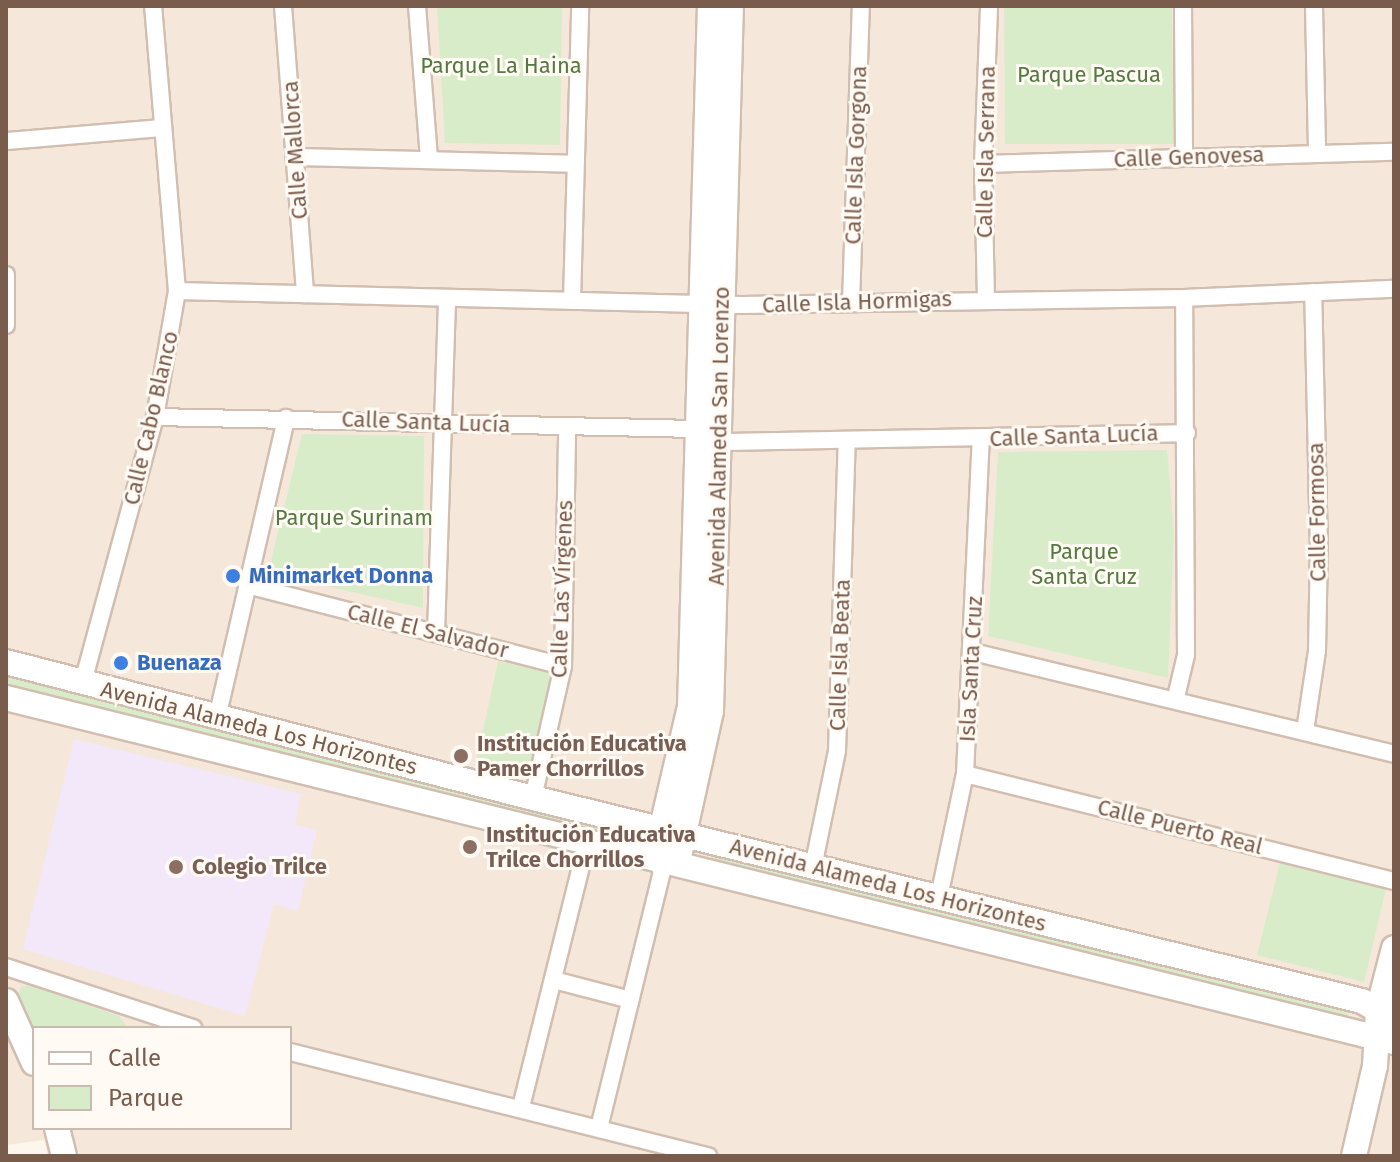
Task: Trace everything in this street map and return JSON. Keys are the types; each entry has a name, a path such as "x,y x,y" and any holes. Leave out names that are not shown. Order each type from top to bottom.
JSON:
{"main road":[{"name":"Avenida Alameda San Lorenzo","path":"665,863 711,711 721,442 712,305 710,6"},
{"name":"Avenida Alameda San Lorenzo","path":"673,833 690,707 698,429 712,305 731,6"},
{"name":"Avenida Alameda Los Horizontes","path":"6,662 533,798 1362,1001 1386,1015"},
{"name":"Avenida Alameda Los Horizontes","path":"6,698 588,839 665,863 1387,1041"},
{"path":"1354,1156 1375,1066 1387,1041 1386,1015 1394,948"},
{"path":"6,1001 32,1059"},
{"path":"58,1130 64,1156"}],"street":[{"name":"Calle Cabo Blanco","path":"83,682 155,417 177,291 153,6"},
{"name":"Calle Mallorca","path":"283,6 305,294"},
{"path":"417,6 429,160"},
{"path":"572,301 580,6"},
{"name":"Calle Isla Gorgona","path":"851,303 861,6"},
{"name":"Calle Isla Serrana","path":"986,298 983,164 989,6"},
{"path":"1183,6 1184,157"},
{"path":"1314,6 1317,152"},
{"path":"6,141 162,128"},
{"name":"Calle Genovesa","path":"983,164 1394,152"},
{"path":"296,157 575,164"},
{"path":"6,275 6,325"},
{"name":"Calle Isla Hormigas","path":"177,291 712,305 986,298 1184,298 1394,289"},
{"name":"Calle Formosa","path":"1305,731 1317,651 1313,292"},
{"path":"436,633 447,298"},
{"path":"1176,697 1186,655 1184,298"},
{"name":"Calle Santa Lucía","path":"155,417 698,429"},
{"path":"217,718 286,418"},
{"name":"Calle Las Vírgenes","path":"533,798 563,666 567,426"},
{"name":"Calle Santa Lucía","path":"721,442 1187,433"},
{"name":"Isla Santa Cruz","path":"939,897 965,774 981,439"},
{"name":"Calle Isla Beata","path":"813,867 837,751 847,441"},
{"name":"Calle El Salvador","path":"247,585 563,666"},
{"path":"973,652 1176,697 1394,754"},
{"name":"Calle Puerto Real","path":"965,774 1394,881"},
{"path":"521,1107 588,839"},
{"path":"599,1128 665,863"},
{"path":"6,967 155,1024"},
{"path":"554,980 630,1000"},
{"path":"292,1052 708,1156"}],"shaded area":[{"path":"6,6 1394,6 1394,1156 48,1156 44,1140 6,1145"},
{"name":"Colegio Trilce","path":"74,739 301,794 295,825 317,830 298,911 274,904 245,1016 23,949"}],"green space":[{"name":"Parque La Haina","path":"437,6 562,6 560,145 445,143"},
{"name":"Parque Pascua","path":"1004,6 1172,6 1174,144 1005,144"},
{"name":"Parque Surinam","path":"302,434 424,436 423,608 268,573"},
{"name":"Parque Santa Cruz","path":"1167,450 1174,531 1168,678 988,636 998,452"},
{"path":"498,661 551,673 529,774 476,763"},
{"path":"6,673 649,832 645,848 6,690"},
{"path":"714,849 1351,1005 1347,1020 710,864"},
{"path":"1280,862 1386,889 1364,982 1257,955"},
{"path":"30,985 119,1016 126,1026 32,1026 32,1031 18,996 21,987"}],"place":[{"name":"Minimarket Donna","path":"233,576"},
{"name":"Buenaza","path":"121,663"},
{"name":"Institución Educativa Pamer Chorrillos","path":"461,756"},
{"name":"Institución Educativa Trilce Chorrillos","path":"470,847"},
{"name":"Colegio Trilce","path":"176,867"}]}
